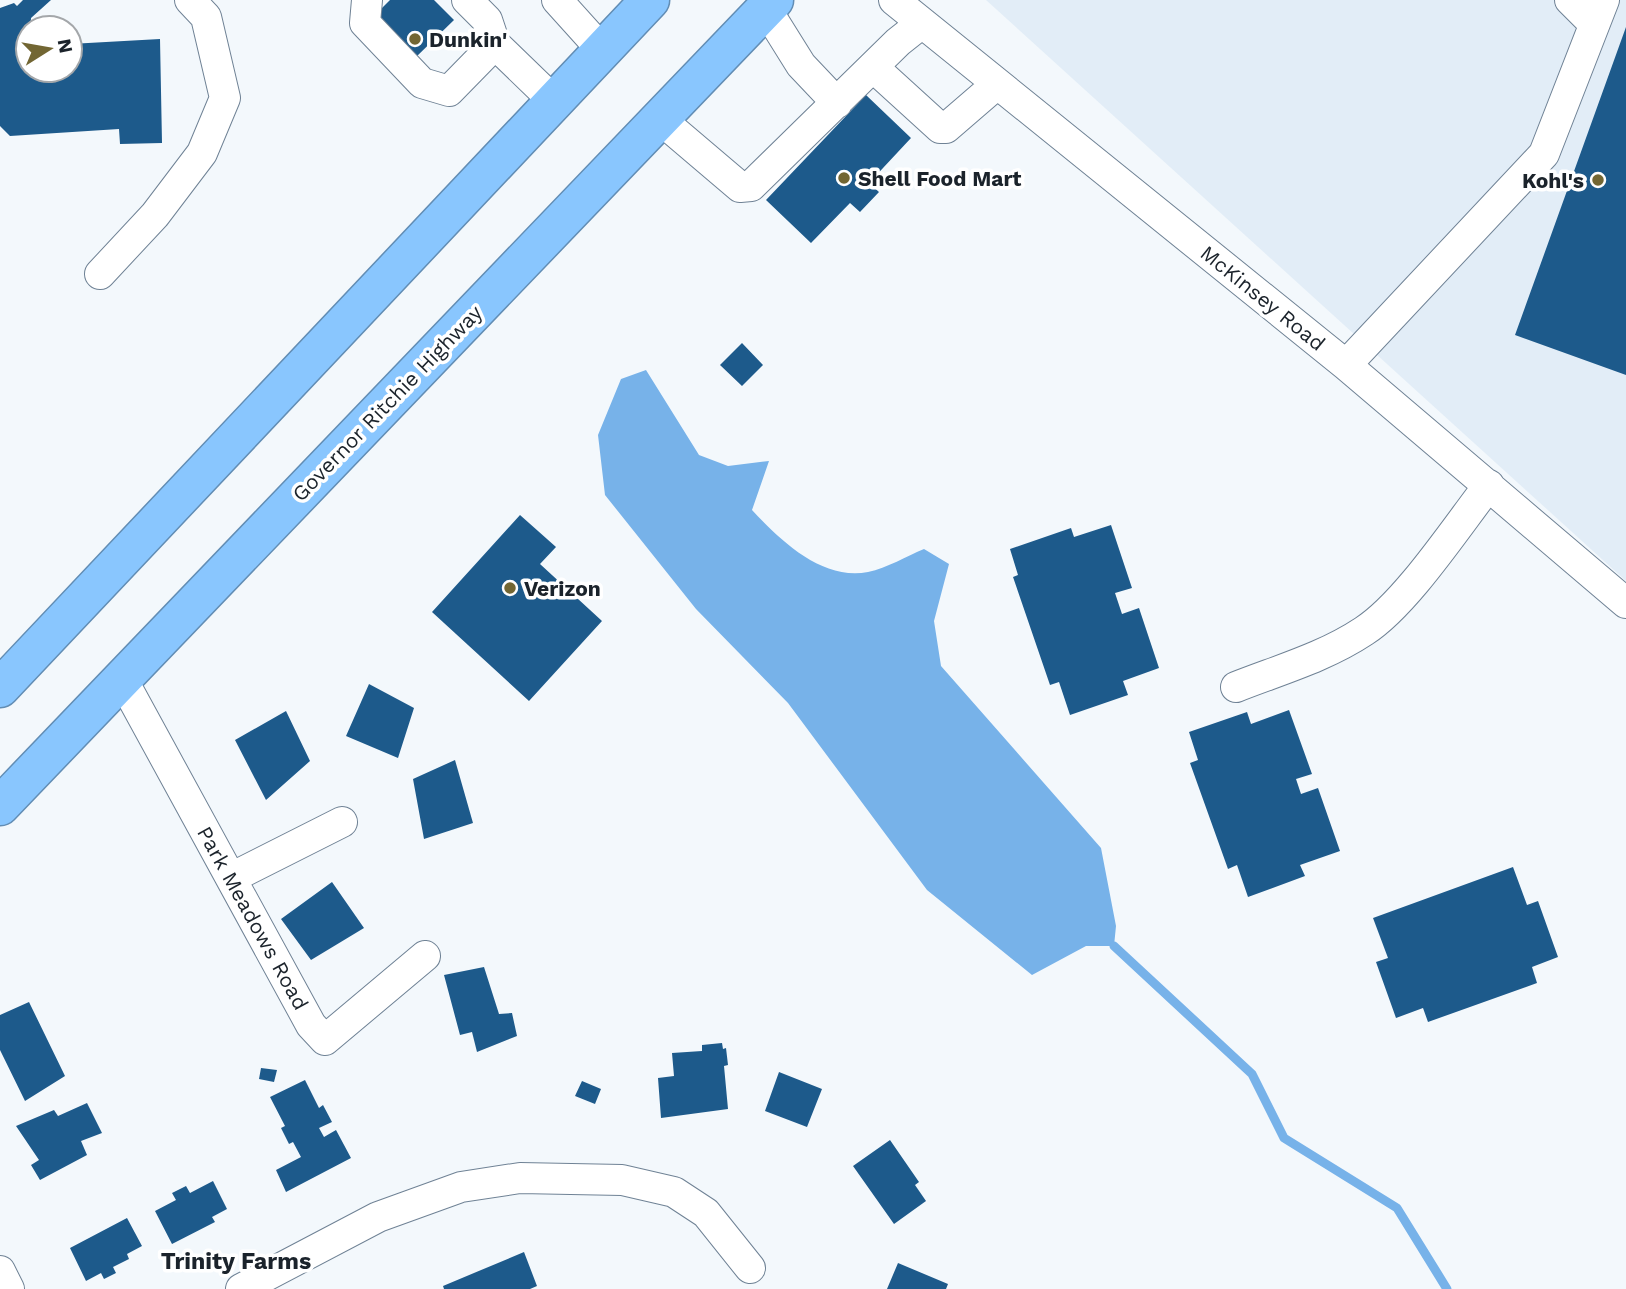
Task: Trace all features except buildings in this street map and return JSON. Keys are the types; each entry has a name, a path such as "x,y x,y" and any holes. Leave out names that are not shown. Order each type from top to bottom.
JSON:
{"highway":[{"path":"0,688 650,0"},
{"name":"Governor Ritchie Highway","path":"0,806 770,4"}],"street":[{"path":"100,274 155,215 202,153 225,98 206,17 190,0"},
{"path":"367,0 365,23 422,83 449,91 495,44"},
{"path":"467,0 487,20 495,44 555,102"},
{"path":"557,0 603,51"},
{"name":"McKinsey Road","path":"894,0 1346,365 1626,603"},
{"path":"1346,365 1544,153 1599,12 1570,0"},
{"path":"770,4 801,65 836,103"},
{"path":"660,119 740,187 751,186 922,23"},
{"path":"873,68 940,128 946,128 998,84"},
{"path":"1236,687 1330,652 1366,630 1404,592 1489,485"},
{"name":"Park Meadows Road","path":"122,679 311,1025 326,1040 425,956"},
{"path":"231,878 342,821"},
{"path":"241,1289 378,1217 461,1187 520,1178 622,1180 674,1192 706,1213 750,1268"},
{"path":"0,1271 9,1289"}],"shaded area":[{"path":"986,0 1626,0 1626,581"}],"water":[{"path":"646,370 699,455 728,466 769,461 752,510 775,534 803,556 834,570 851,573 875,570 924,549 949,564 934,621 941,666 1101,848 1116,926 1114,946 1086,946 1032,975 927,890 788,703 696,609 605,495 598,435 621,379"}],"waterway":[{"path":"1114,946 1252,1074 1284,1138 1397,1208 1447,1289"}],"place":[{"name":"Dunkin'","path":"415,39"},
{"name":"Shell Food Mart","path":"844,178"},
{"name":"Kohl's","path":"1598,180"},
{"name":"Verizon","path":"510,588"}],"district":[{"name":"Trinity Farms","path":"236,1261"}]}
